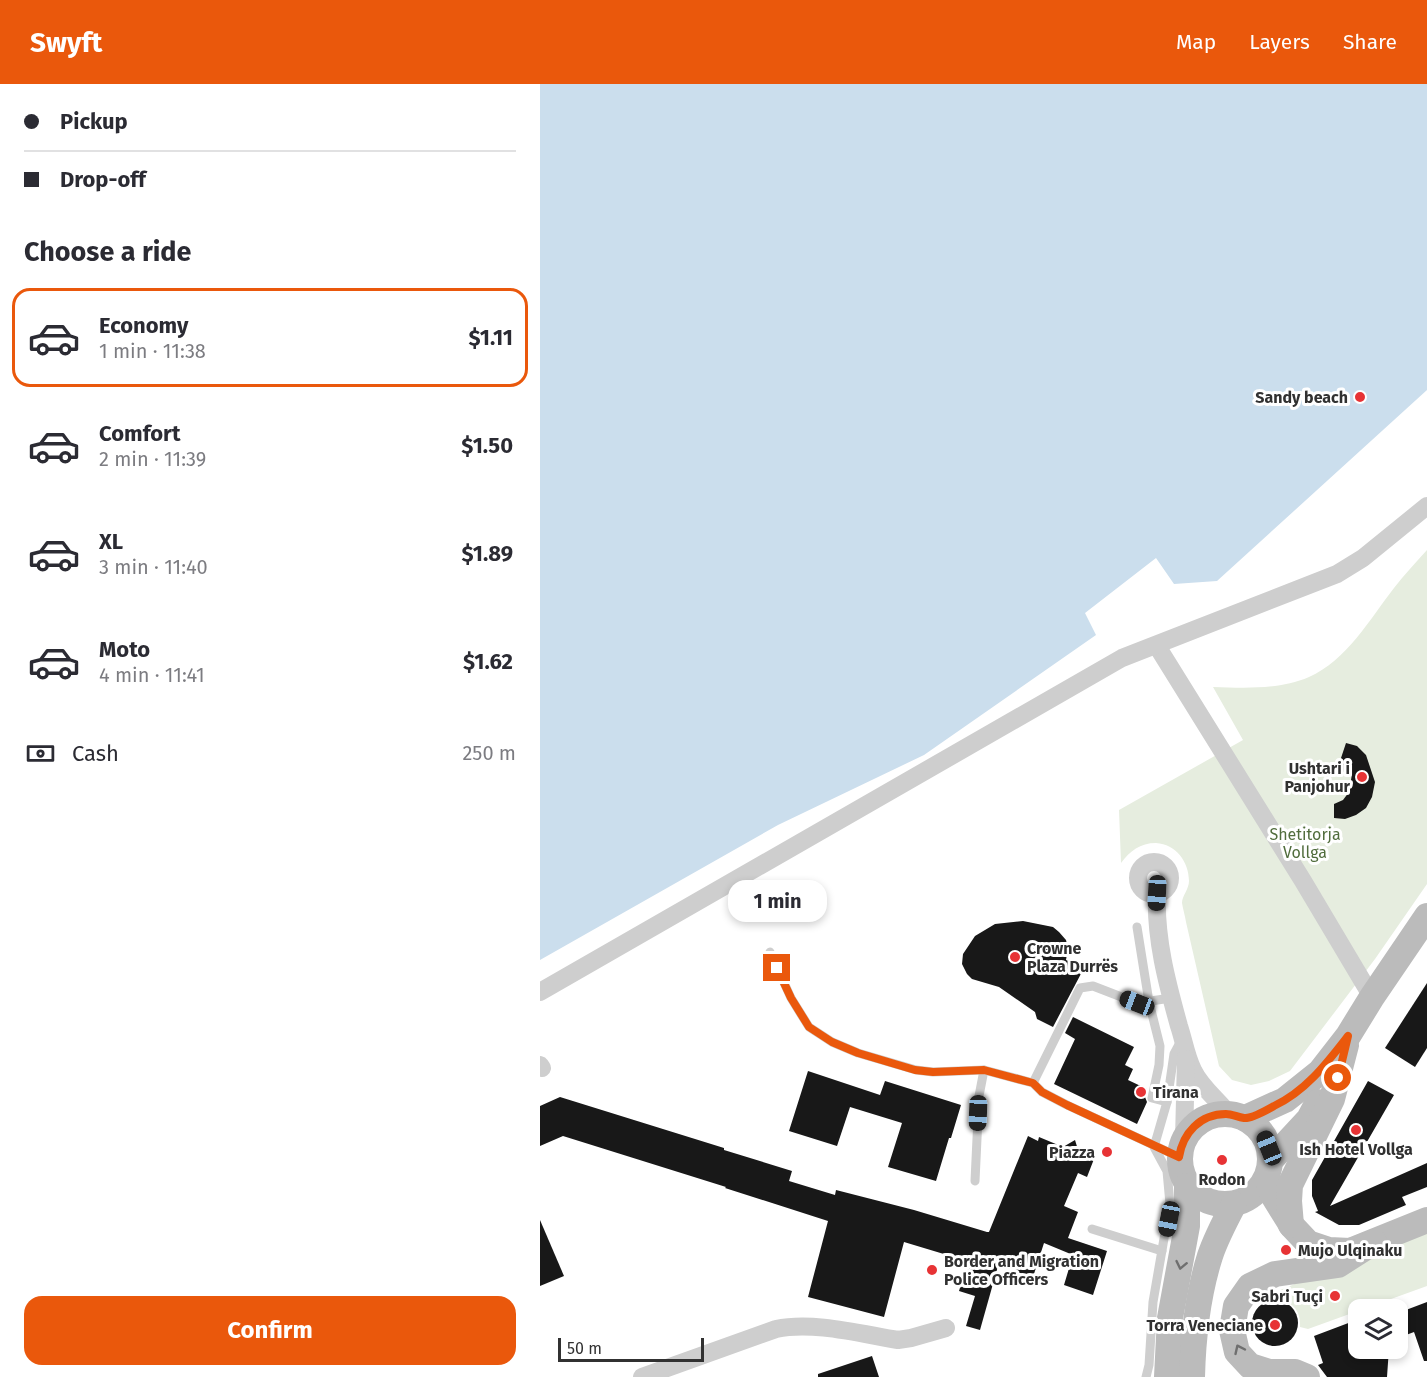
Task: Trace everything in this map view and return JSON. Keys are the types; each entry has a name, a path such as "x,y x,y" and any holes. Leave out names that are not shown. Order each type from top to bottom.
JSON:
{"main road":[{"path":"1348,1036 1330,1079 1309,1119 1269,1169 1254,1195 1234,1204 1221,1205 1197,1196 1187,1186 1181,1172 1182,1148 1198,1122 1217,1114 1237,1116 1275,1106 1300,1090 1320,1072 1348,1036 1427,916"},
{"path":"1300,1235 1289,1201 1290,1185 1332,1100 1348,1036"},
{"path":"1237,1116 1256,1126 1264,1136 1269,1148 1269,1169 1274,1197 1310,1251 1303,1271"},
{"path":"1167,1377 1170,1318 1187,1226 1187,1186"},
{"path":"1192,1377 1193,1348 1202,1287 1217,1239 1234,1204"},
{"path":"1300,1235 1341,1251 1350,1251 1427,1220"},
{"path":"1307,1377 1295,1372 1269,1372 1250,1366 1237,1352 1232,1330 1236,1306 1250,1286 1275,1274 1338,1265 1374,1242"}],"street":[{"path":"540,992 1122,658 1338,574 1363,558 1427,506"},
{"path":"1157,646 1372,997"},
{"path":"1157,893 1156,920 1171,998 1184,1045 1193,1070 1203,1086 1237,1116"},
{"path":"1182,1148 1184,1045"},
{"path":"642,1377 789,1326 806,1326 898,1340 946,1328"}],"lane":[{"path":"1137,927 1149,1002 1160,1046 1152,1098 1167,1102"},
{"path":"770,952 791,998 809,1027 832,1042 858,1053 915,1070 933,1072 984,1070 1033,1083 1042,1092 1154,1147 1182,1148"},
{"path":"1033,1083 1080,988 1093,986 1137,1003 1171,998"},
{"path":"1146,1377 1149,1365 1153,1302 1169,1219 1167,1171 1154,1147 1167,1102 1174,1054 1184,1045"},
{"path":"975,1181 979,1096 984,1070"},
{"path":"1092,1229 1162,1251"}],"green space":[{"name":"Shetitorja Vollga","path":"1427,550 1427,884 1375,959 1290,1071 1269,1081 1251,1085 1232,1080 1219,1066 1183,908 1182,900 1189,881 1187,867 1175,850 1156,843 1136,848 1121,863 1119,810 1243,740 1213,687 1274,686 1298,681 1322,670 1346,650"},
{"path":"1427,1228 1427,1286 1391,1299 1348,1299 1348,1315 1308,1329 1300,1327 1299,1316 1295,1308 1277,1298 1278,1291"}],"water":[{"path":"540,84 1427,84 1427,390 1217,581 1174,584 1156,558 1085,613 1096,635 924,755 778,825 540,960"}],"building":[{"name":"Ushtari i Panjohur","path":"1346,743 1357,746 1366,755 1375,782 1372,797 1366,808 1345,819 1334,818 1334,804 1343,800 1349,792 1352,774 1337,770"},
{"name":"Crowne Plaza Durrës","path":"1023,921 1053,927 1066,940 1068,948 1066,960 1084,968 1053,1027 1037,1019 1035,1012 999,987 972,979 962,964 963,954 975,936 995,924"},
{"path":"1427,983 1427,1048 1415,1067 1385,1048"},
{"path":"1073,1017 1134,1047 1125,1065 1133,1069 1128,1080 1147,1089 1145,1097 1147,1102 1137,1124 1054,1084 1075,1039 1065,1033"},
{"path":"808,1071 880,1095 885,1081 961,1105 936,1181 888,1167 902,1123 850,1107 837,1146 789,1131"},
{"name":"Ish Hotel Vollga","path":"1368,1081 1394,1095 1330,1206 1427,1163 1427,1187 1402,1197 1406,1205 1359,1225 1339,1225 1315,1212 1318,1211 1312,1196 1312,1180"},
{"path":"560,1097 792,1171 789,1181 835,1195 836,1190 914,1210 987,1232 989,1232 1028,1136 1038,1141 1039,1137 1063,1147 1075,1140 1079,1153 1094,1159 1087,1177 1078,1173 1064,1206 1078,1212 1068,1238 1107,1251 1093,1295 1064,1285 1073,1255 1044,1243 1033,1277 998,1266 980,1330 966,1326 975,1296 959,1291 967,1261 904,1242 884,1317 808,1297 828,1221 563,1136 540,1146 540,1106"},
{"path":"540,1220 564,1276 540,1286"},
{"name":"Torra Veneciane","path":"1275,1300 1291,1307 1298,1323 1291,1339 1275,1346 1259,1339 1252,1323 1259,1307"},
{"path":"1427,1302 1427,1361 1424,1361 1414,1332 1408,1334 1408,1309"},
{"path":"1348,1323 1348,1359 1388,1359 1387,1377 1327,1377 1318,1365 1323,1363 1314,1336"},
{"path":"872,1356 879,1377 818,1377 818,1374"}],"place":[{"name":"Sandy beach","path":"1360,397"},
{"name":"Ushtari i Panjohur","path":"1362,777"},
{"name":"Crowne Plaza Durrës","path":"1015,957"},
{"name":"Tirana","path":"1141,1092"},
{"name":"Ish Hotel Vollga","path":"1356,1130"},
{"name":"Piazza","path":"1107,1152"},
{"name":"Rodon","path":"1222,1160"},
{"name":"Mujo Ulqinaku","path":"1286,1250"},
{"name":"Border and Migration Police Officers","path":"932,1270"},
{"name":"Sabri Tuçi","path":"1335,1296"},
{"name":"Torra Veneciane","path":"1275,1325"}],"route":[{"path":"777,968 791,998 809,1027 832,1042 858,1053 915,1070 933,1072 984,1070 1033,1083 1042,1092 1067,1105 1179,1157 1184,1139 1198,1122 1217,1114 1228,1113 1245,1118 1275,1106 1300,1090 1320,1072 1348,1036 1338,1078"}]}
